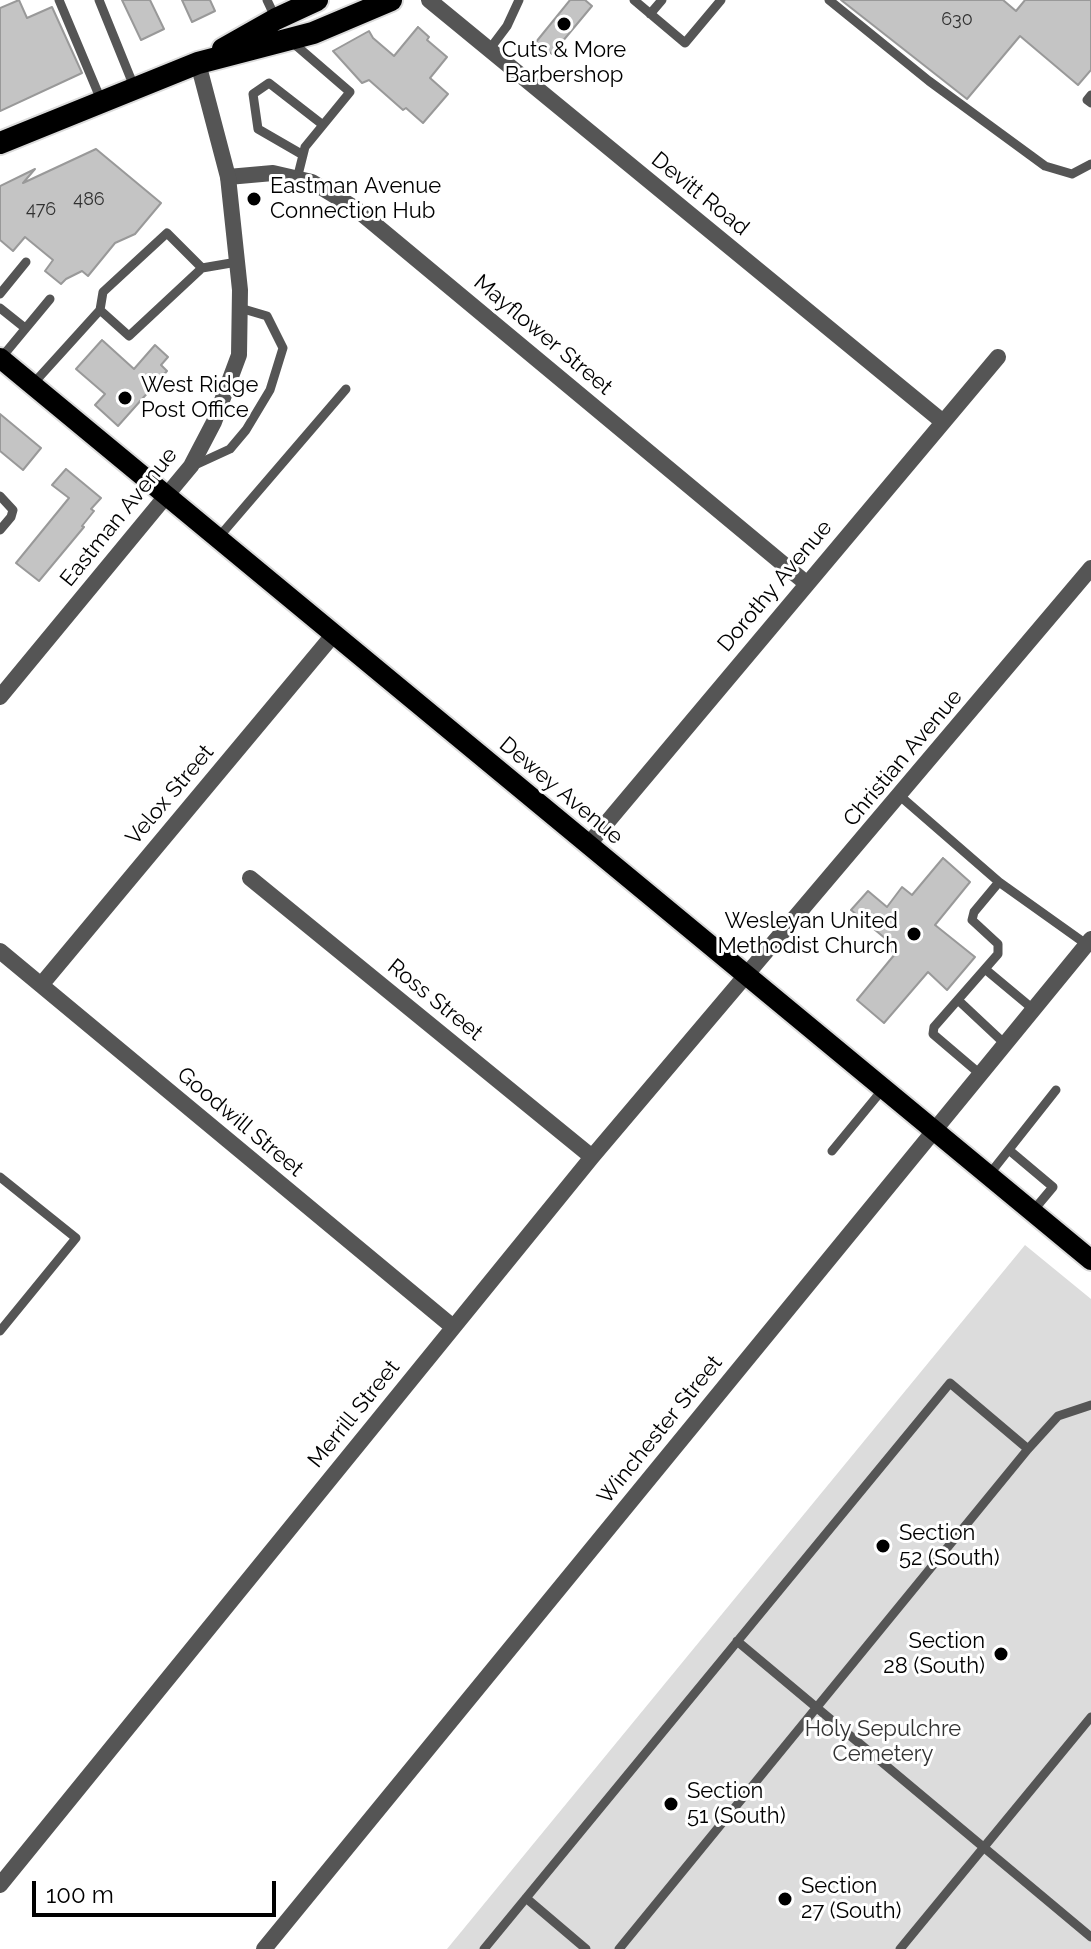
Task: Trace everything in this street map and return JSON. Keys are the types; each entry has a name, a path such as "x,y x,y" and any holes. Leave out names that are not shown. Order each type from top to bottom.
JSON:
{"highway":[{"path":"198,63 272,9 317,0"},
{"path":"0,143 198,63 313,33 391,0"}],"main road":[{"name":"Dewey Avenue","path":"0,358 1091,1260"}],"street":[{"name":"Devitt Road","path":"429,0 943,422"},
{"name":"Eastman Avenue","path":"0,697 191,466 214,422 239,355 240,308 228,177 198,63"},
{"name":"Mayflower Street","path":"228,177 273,173 312,182 355,208 806,583"},
{"name":"Dorothy Avenue","path":"588,845 998,357"},
{"name":"Christian Avenue","path":"747,975 1091,568"},
{"name":"Velox Street","path":"41,985 334,634"},
{"name":"Ross Street","path":"250,878 592,1157"},
{"name":"Winchester Street","path":"264,1949 1089,941"},
{"name":"Goodwill Street","path":"0,951 453,1327"},
{"name":"Merrill Street","path":"0,1885 592,1157 747,975"}],"lane":[{"path":"59,0 102,102"},
{"path":"99,0 135,89"},
{"path":"489,50 507,26 519,0"},
{"path":"634,0 685,43 721,0"},
{"path":"650,14 662,0"},
{"path":"829,0 929,81 1045,166 1072,174 1091,164"},
{"path":"289,39 350,92 305,147 297,179"},
{"path":"303,155 258,129 253,94 269,83 323,125"},
{"path":"1091,95 1087,100 1091,103"},
{"path":"32,385 100,310 103,292 167,233 202,268"},
{"path":"0,294 26,262"},
{"path":"100,310 129,336 202,268 237,262"},
{"path":"0,358 50,299"},
{"path":"0,308 25,328"},
{"path":"191,466 230,449 246,430 270,390 283,348 267,316 240,308"},
{"path":"218,538 346,389"},
{"path":"0,496 13,510 0,530"},
{"path":"900,796 999,882 1089,941"},
{"path":"980,1074 933,1034 934,1027 998,954 998,944 972,920 974,912 999,882"},
{"path":"985,969 1033,1009"},
{"path":"958,1000 1005,1044"},
{"path":"832,1151 883,1089"},
{"path":"988,1176 1056,1090"},
{"path":"1009,1150 1053,1187 1032,1212"},
{"path":"0,1177 76,1238 0,1331"},
{"path":"484,1949 950,1383 1028,1449"},
{"path":"619,1949 1028,1449 1058,1416 1091,1405"},
{"path":"737,1641 1091,1937"},
{"path":"900,1949 1091,1717"},
{"path":"526,1898 586,1949"}],"green space":[{"name":"Holy Sepulchre Cemetery","path":"1025,1245 1091,1299 1091,1949 447,1949"}],"building":[{"path":"19,0 27,18 52,7 82,73 0,111 0,8"},
{"path":"122,0 150,0 164,29 141,40"},
{"path":"182,0 210,0 215,11 192,22"},
{"name":"Cuts & More Barbershop","path":"570,0 585,0 592,6 552,54 536,42"},
{"path":"841,0 1003,0 1016,11 1025,0 1091,0 1091,70 1078,85 1020,36 967,99"},
{"path":"418,27 429,37 427,40 447,57 430,78 448,94 423,123 369,80 362,83 333,51 369,31 394,56"},
{"path":"96,149 161,203 135,234 115,243 88,276 82,271 61,284 45,271 53,260 25,237 13,251 0,240 0,186 35,169 23,183"},
{"path":"102,340 134,369 155,345 168,357 161,365 167,371 118,426 95,405 105,394 76,369"},
{"path":"0,414 41,448 23,470 0,451"},
{"path":"66,469 101,498 91,509 94,511 84,527 39,581 16,563 69,498 52,485"},
{"name":"Wesleyan United Methodist Church","path":"943,858 970,882 935,925 975,957 947,990 928,972 884,1023 857,1000 895,954 888,948 892,944 851,910 868,891 887,907 902,887 912,895"}],"place":[{"name":"Cuts & More Barbershop","path":"564,24"},
{"name":"Eastman Avenue Connection Hub","path":"254,199"},
{"name":"West Ridge Post Office","path":"125,398"},
{"name":"Wesleyan United Methodist Church","path":"914,934"},
{"name":"Section 52 (South)","path":"883,1546"},
{"name":"Section 28 (South)","path":"1001,1654"},
{"name":"Section 51 (South)","path":"671,1804"},
{"name":"Section 27 (South)","path":"785,1899"}]}
